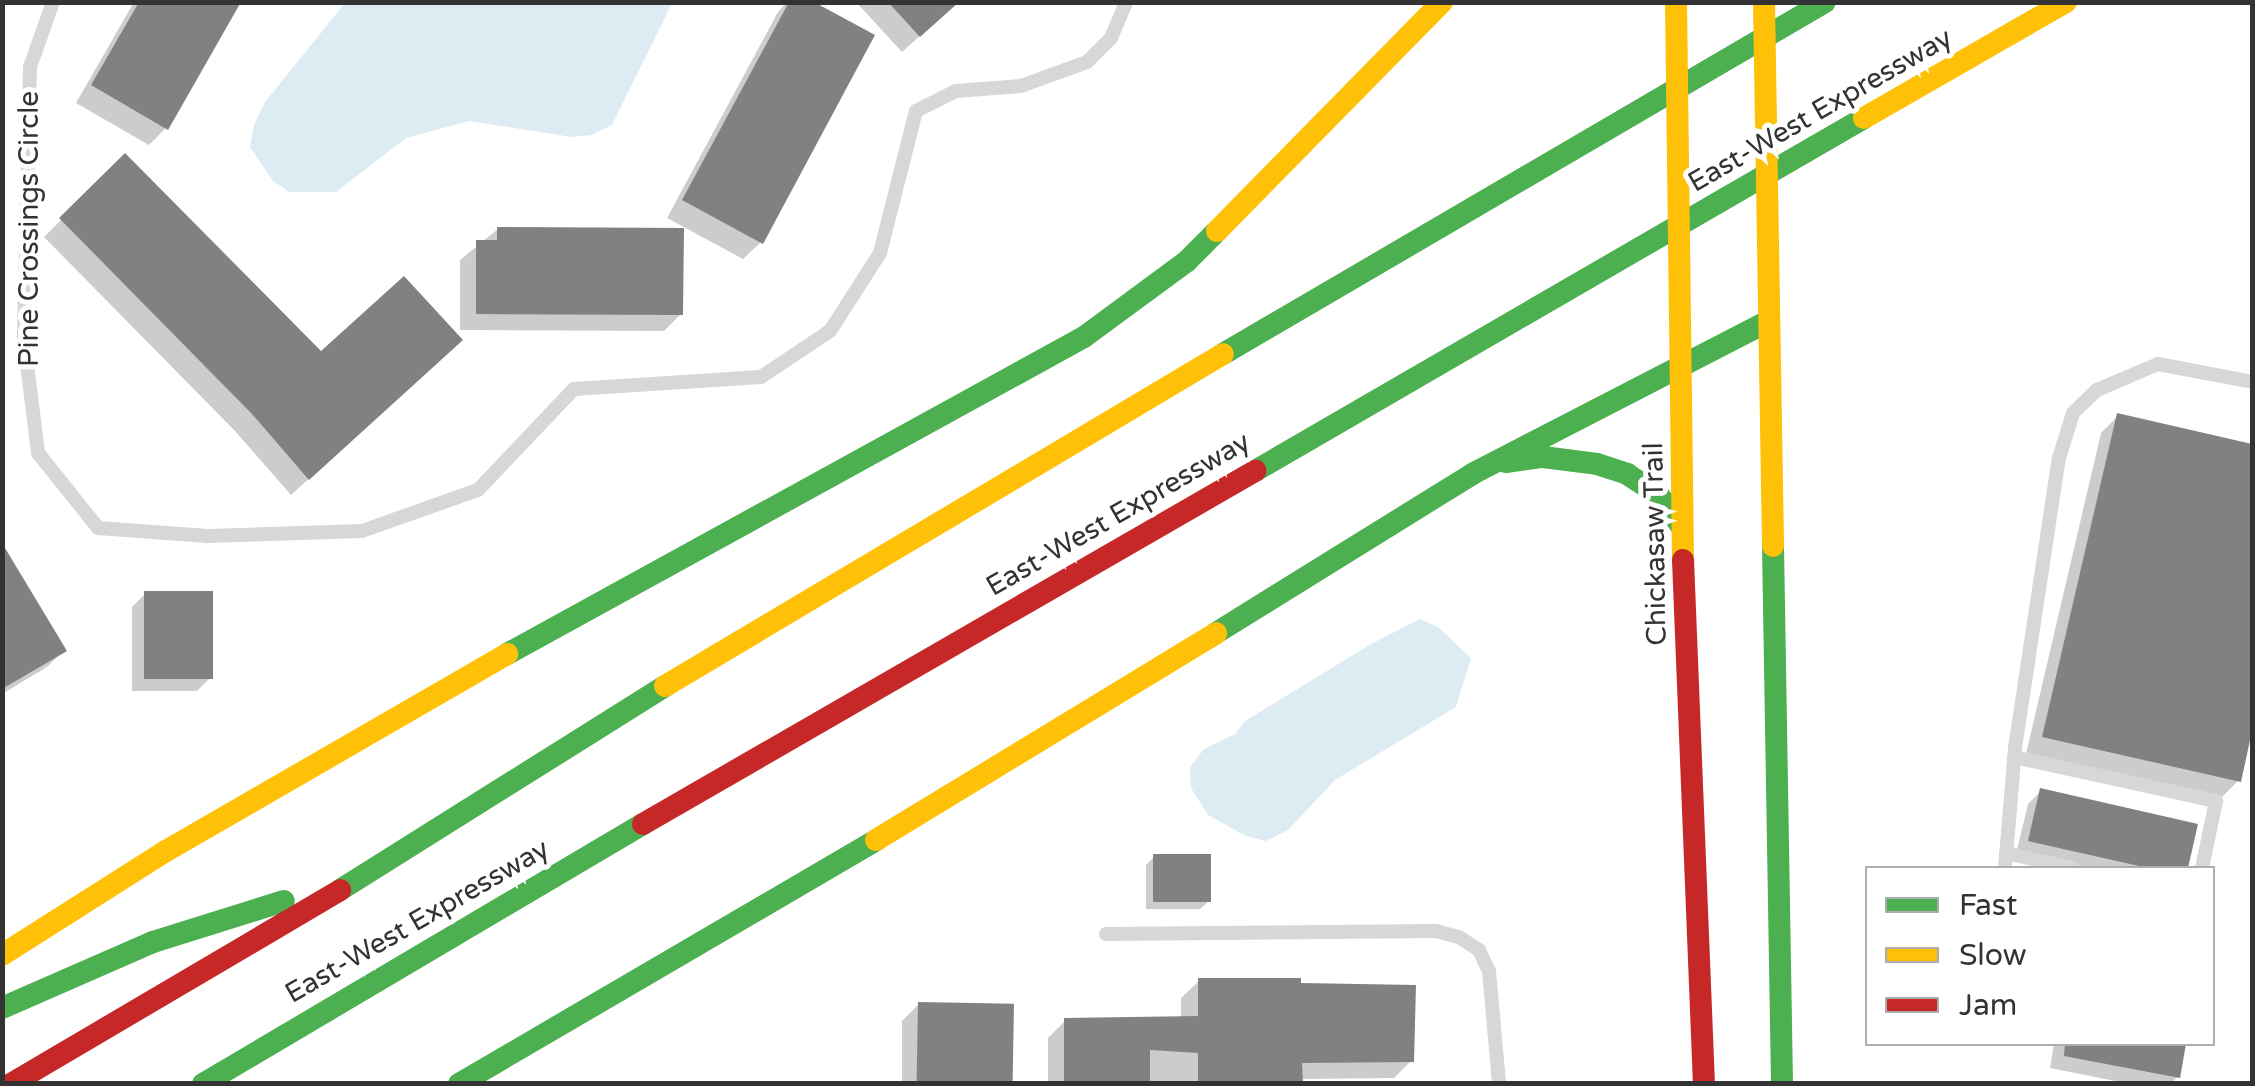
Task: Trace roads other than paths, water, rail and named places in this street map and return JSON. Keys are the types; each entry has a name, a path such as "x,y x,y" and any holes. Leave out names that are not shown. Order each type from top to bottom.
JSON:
{"main road":[{"path":"2,954 457,682 1084,337 1187,260 1442,2"},
{"name":"Chickasaw Trail","path":"1676,2 1682,528 1704,1084"},
{"path":"1764,2 1769,263 1766,322 1782,1084"},
{"path":"11,1084 370,873 556,751 1432,230 1825,2"},
{"name":"East-West Expressway","path":"202,1084 298,1024 2066,2"},
{"path":"459,1084 982,778 1492,464 1682,362 1766,322"},
{"path":"1492,464 1543,457 1597,464 1628,474 1658,494 1682,528"},
{"path":"2,1008 153,942 370,873"},
{"path":"245,1084 298,1024"}],"lane":[{"name":"Pine Crossings Circle","path":"53,2 30,67 24,340 38,453 98,528 208,536 362,530 478,490 574,389 761,376 830,331 880,253 916,111 956,91 1020,86 1087,62 1112,38 1126,2"},
{"path":"2053,866 2005,861 2014,757 2059,458 2073,414 2097,390 2158,364 2252,382"},
{"path":"2014,757 2216,801 2202,866"},
{"path":"1106,934 1436,932 1459,937 1479,950 1488,972 1498,1084"}]}
